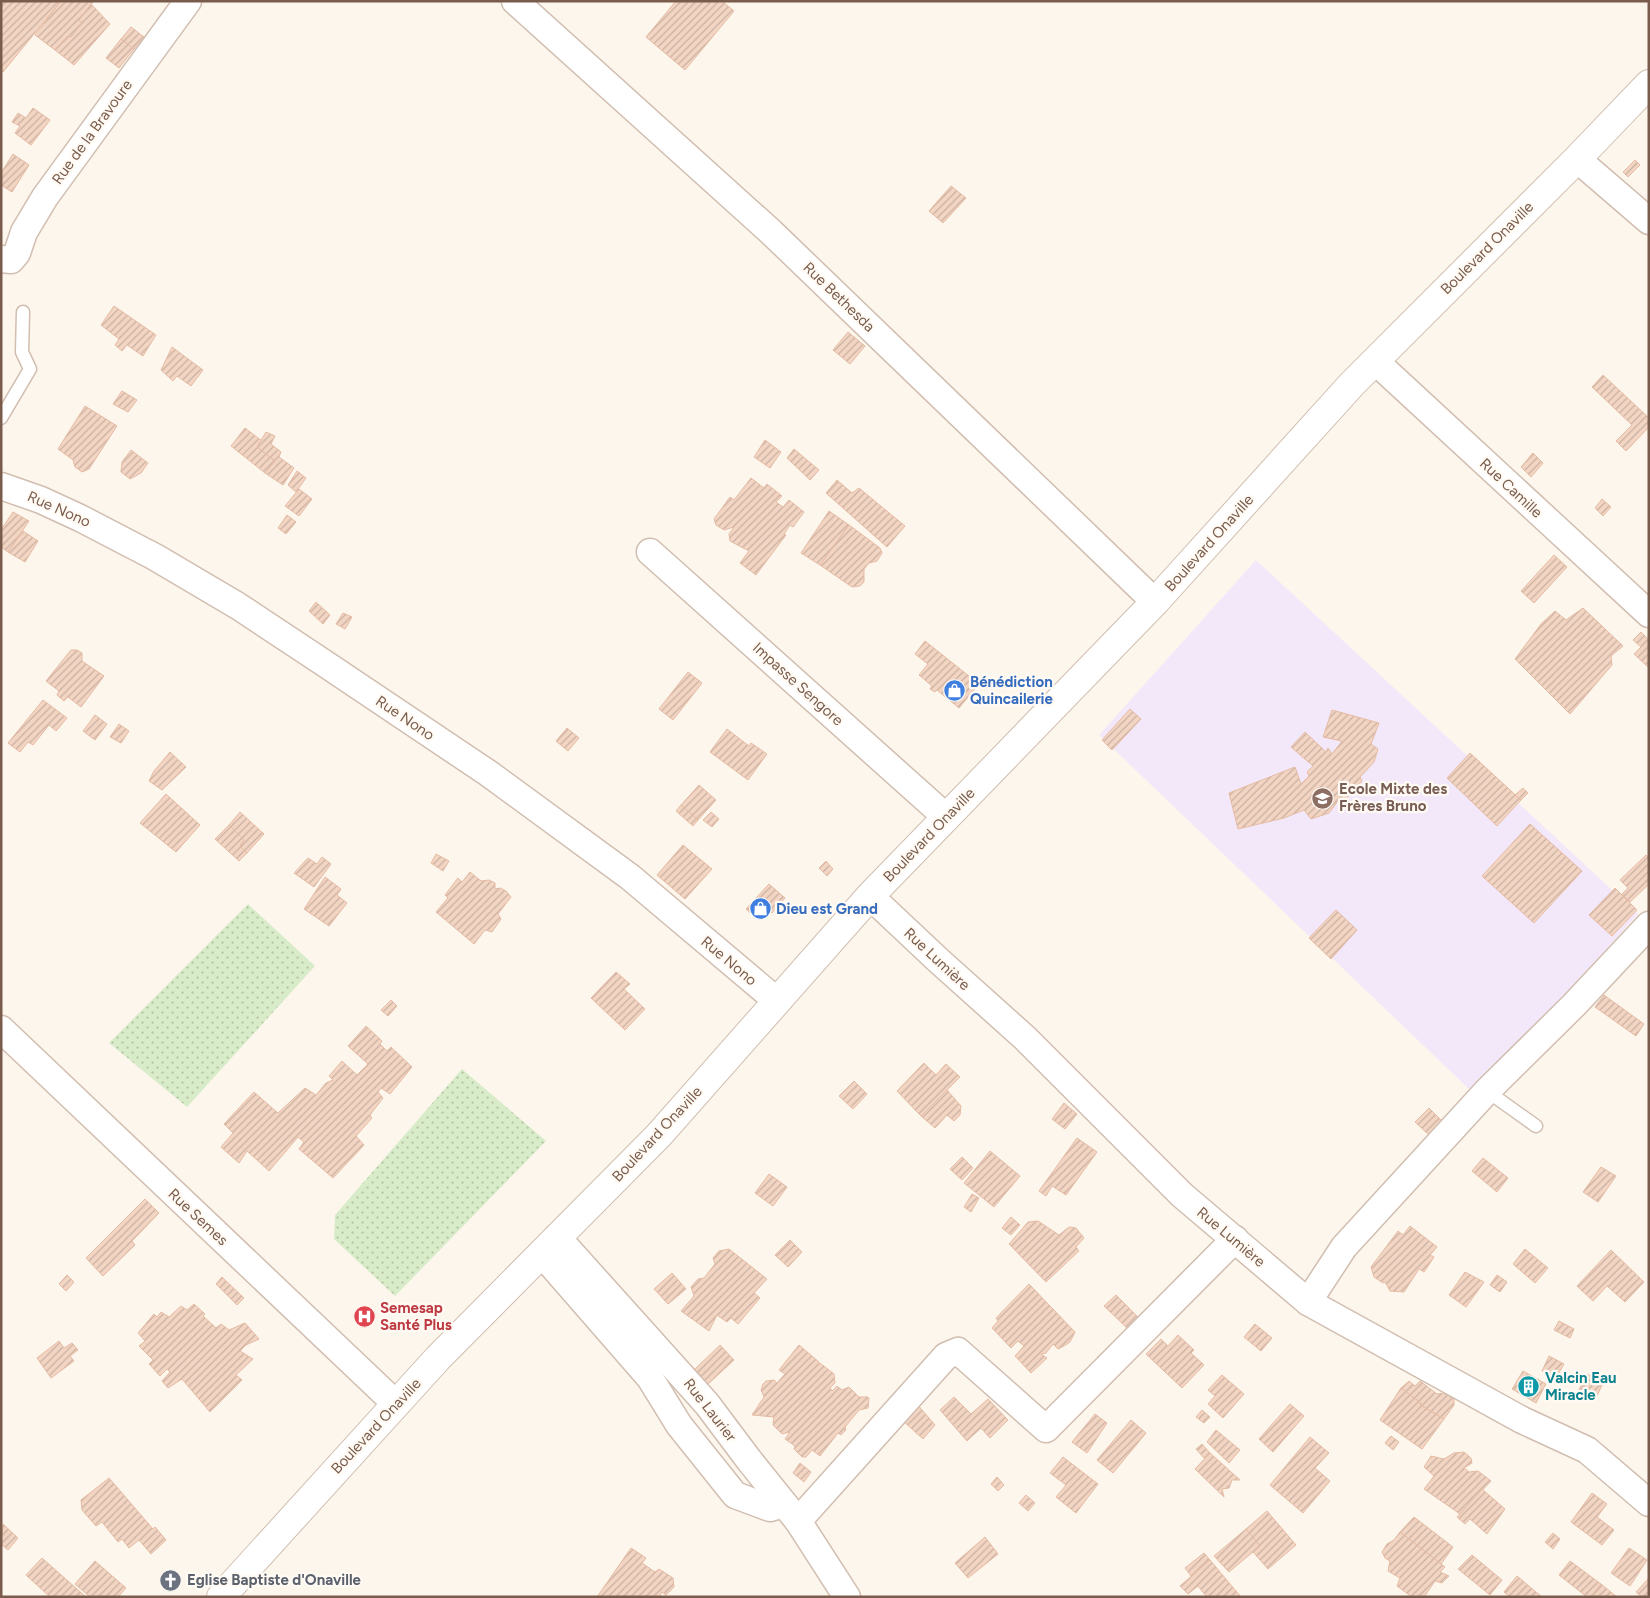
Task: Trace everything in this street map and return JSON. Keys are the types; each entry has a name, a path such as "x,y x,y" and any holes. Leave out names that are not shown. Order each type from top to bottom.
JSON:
{"street":[{"name":"Rue de la Bravoure","path":"1,260 11,260 17,253 24,232 45,198 188,1"},
{"name":"Rue Bethesda","path":"515,1 772,232 1155,602"},
{"name":"Boulevard Onaville","path":"221,1597 396,1404 659,1135 870,896 1155,602 1375,361 1577,159 1649,84"},
{"path":"1577,159 1649,221"},
{"name":"Rue Camille","path":"1375,361 1649,614"},
{"name":"Rue Nono","path":"1,486 41,500 80,518 155,557 246,611 488,773 591,848 630,877 777,1001"},
{"name":"Impasse Sengore","path":"650,552 946,817"},
{"name":"Rue Lumière","path":"870,896 1025,1038 1182,1195 1308,1302 1522,1420 1587,1450 1649,1502"},
{"path":"1308,1302 1344,1247 1487,1091 1574,1005 1649,925"},
{"name":"Rue Semes","path":"1,1029 396,1404"},
{"path":"550,1245 650,1378 679,1425 735,1495 770,1508 791,1513 946,1356 958,1351 1046,1429 1235,1239"},
{"name":"Rue Laurier","path":"550,1245 707,1404 791,1513 846,1597"}],"lane":[{"path":"1,418 30,369 22,352 24,312"},
{"path":"1487,1091 1536,1126"}],"shaded area":[{"path":"1256,560 1638,914 1561,1000 1472,1092 1099,735"}],"green space":[{"path":"248,904 315,966 187,1107 109,1043"},
{"path":"462,1069 546,1141 395,1296 334,1239 335,1215"}],"building":[{"path":"1,1 61,1 3,72 1,70"},
{"path":"61,1 93,2 79,20 82,23 71,37 68,36 55,50 35,35"},
{"path":"676,1 722,1 734,11 685,70 646,37"},
{"path":"91,4 110,24 74,65 55,50 68,36 71,37 82,23 79,20"},
{"path":"131,27 144,37 134,49 121,39"},
{"path":"121,39 134,49 119,68 106,58"},
{"path":"33,108 50,120 31,145 15,133 20,126 12,122 18,113 26,118"},
{"path":"13,154 29,165 12,192 1,185 1,173"},
{"path":"1635,160 1640,165 1628,177 1623,172"},
{"path":"951,186 966,198 943,223 929,211"},
{"path":"114,306 156,335 143,356 127,345 122,351 115,345 119,339 101,325"},
{"path":"848,332 865,346 850,364 833,350"},
{"path":"172,347 203,370 191,386 177,376 173,381 161,370"},
{"path":"1603,375 1649,418 1649,427 1626,451 1616,441 1632,425 1592,387"},
{"path":"122,391 137,400 128,412 113,404"},
{"path":"85,406 117,426 89,469 82,472 75,467 73,460 58,449"},
{"path":"245,428 262,441 257,447 275,461 265,473 231,446"},
{"path":"266,432 275,436 271,444 281,452 279,457 294,468 283,485 265,473 275,461 257,447"},
{"path":"765,440 781,452 770,468 754,457"},
{"path":"794,449 819,470 810,480 787,458"},
{"path":"131,450 148,463 141,473 130,479 121,472 122,462"},
{"path":"1533,453 1543,463 1531,477 1521,467"},
{"path":"297,471 306,478 296,492 288,485"},
{"path":"751,478 764,488 767,484 782,496 776,502 783,507 789,500 804,512 793,527 790,525 784,534 786,535 756,575 740,563 749,551 730,541 729,534 734,527 724,530 716,525 714,519 730,497 734,500"},
{"path":"837,480 852,493 859,488 905,526 887,547 826,493"},
{"path":"299,489 312,499 299,516 285,506"},
{"path":"1602,499 1611,507 1603,516 1595,508"},
{"path":"829,511 849,525 820,565 801,553"},
{"path":"13,512 29,521 8,552 1,547 1,530"},
{"path":"287,515 296,522 286,534 278,528"},
{"path":"849,525 880,548 882,553 877,561 869,563 864,569 864,582 860,586 852,587 820,565"},
{"path":"23,531 38,541 25,562 8,552"},
{"path":"1554,555 1567,567 1534,603 1521,591"},
{"path":"316,602 330,615 323,624 309,611"},
{"path":"1583,608 1623,646 1611,656 1612,665 1570,714 1515,659 1541,624 1555,611 1566,620"},
{"path":"343,613 352,617 345,629 336,624"},
{"path":"1641,632 1649,640 1648,667 1634,654 1641,647 1633,640"},
{"path":"925,641 979,684 959,708 937,690 935,692 930,689 932,686 919,675 928,664 915,654"},
{"path":"71,650 77,650 82,653 82,661 104,676 81,707 68,697 64,701 57,695 59,691 46,681"},
{"path":"688,672 702,683 673,720 659,709"},
{"path":"43,700 67,718 56,731 49,725 33,745 28,742 20,752 8,743"},
{"path":"1130,709 1141,719 1112,750 1102,740"},
{"path":"1332,710 1379,723 1371,744 1378,749 1374,762 1360,777 1362,781 1341,804 1338,801 1329,813 1311,819 1304,810 1284,818 1238,829 1229,793 1295,767 1301,784 1309,776 1307,772 1313,766 1291,747 1305,732 1326,752 1328,748 1332,754 1342,741 1323,737"},
{"path":"95,715 107,724 95,740 83,731"},
{"path":"119,724 129,731 121,743 110,737"},
{"path":"567,728 579,738 568,751 556,741"},
{"path":"727,729 749,746 751,743 767,754 748,780 710,752"},
{"path":"170,752 186,767 162,790 149,781 154,771"},
{"path":"1470,753 1521,800 1497,826 1447,778"},
{"path":"699,785 716,800 698,820 681,805"},
{"path":"1523,788 1528,793 1521,800 1515,795"},
{"path":"166,794 200,825 176,852 140,823"},
{"path":"681,805 698,820 693,826 676,811"},
{"path":"240,812 264,834 247,853 240,846 244,840 229,825"},
{"path":"711,812 719,819 712,827 703,820"},
{"path":"1530,824 1582,871 1534,923 1482,876"},
{"path":"229,825 244,840 240,846 247,853 239,861 215,839"},
{"path":"683,845 712,869 685,899 657,875"},
{"path":"436,854 449,861 443,871 431,863"},
{"path":"1646,855 1649,858 1649,884 1630,902 1622,894 1628,888 1620,880"},
{"path":"322,857 331,864 314,887 294,873 308,858 317,864"},
{"path":"826,861 833,869 827,876 819,868"},
{"path":"470,872 481,881 489,880 495,883 495,889 500,888 506,891 511,897 498,914 501,919 492,932 485,930 474,944 436,912 448,898 445,895 458,878 462,882"},
{"path":"325,877 341,889 337,895 347,903 329,926 304,909"},
{"path":"769,884 785,898 772,913 765,906 755,917 746,909"},
{"path":"1615,888 1637,910 1612,936 1589,915"},
{"path":"1336,910 1357,930 1331,959 1309,938"},
{"path":"616,972 630,984 624,989 645,1009 625,1030 591,998"},
{"path":"1604,995 1644,1024 1636,1036 1595,1007"},
{"path":"391,1000 397,1006 388,1016 381,1010"},
{"path":"366,1026 382,1041 380,1044 387,1051 391,1047 412,1067 390,1094 381,1088 378,1092 383,1098 370,1115 372,1118 356,1136 364,1145 333,1178 299,1149 304,1142 298,1137 269,1171 247,1151 239,1163 221,1147 233,1133 224,1124 254,1092 278,1113 305,1088 316,1095 326,1083 333,1080 329,1076 342,1061 357,1075 368,1064 348,1046"},
{"path":"924,1063 936,1075 946,1064 960,1077 921,1116 897,1091"},
{"path":"854,1081 867,1094 853,1109 839,1096"},
{"path":"947,1090 961,1106 960,1115 954,1121 947,1115 935,1128 921,1116"},
{"path":"1064,1103 1077,1114 1065,1129 1052,1119"},
{"path":"1429,1108 1442,1121 1429,1135 1415,1122"},
{"path":"1077,1138 1097,1152 1066,1195 1052,1186 1046,1196 1039,1191"},
{"path":"990,1151 1020,1176 994,1207 964,1183"},
{"path":"962,1157 973,1168 962,1180 950,1169"},
{"path":"1483,1158 1508,1178 1497,1192 1472,1171"},
{"path":"1601,1167 1616,1176 1598,1202 1583,1192"},
{"path":"769,1174 787,1187 773,1206 755,1193"},
{"path":"972,1194 979,1198 971,1212 964,1207"},
{"path":"145,1199 159,1213 132,1241 135,1245 103,1276 86,1258"},
{"path":"1011,1217 1020,1225 1011,1235 1002,1228"},
{"path":"1038,1221 1059,1235 1069,1227 1076,1228 1084,1238 1076,1247 1079,1251 1046,1282 1009,1244 1028,1222"},
{"path":"1410,1226 1437,1247 1430,1255 1434,1257 1424,1272 1419,1269 1404,1292 1390,1291 1385,1282 1383,1283 1374,1277 1371,1267 1398,1231 1403,1235"},
{"path":"790,1240 802,1252 788,1267 775,1255"},
{"path":"729,1249 767,1279 754,1293 760,1298 738,1324 731,1318 727,1322 717,1315 709,1331 681,1311 694,1296 691,1287 698,1279 704,1278 715,1264 713,1258 719,1251"},
{"path":"1525,1249 1548,1268 1535,1283 1513,1264"},
{"path":"1611,1250 1644,1282 1625,1302 1607,1286 1593,1301 1577,1286"},
{"path":"1465,1272 1484,1282 1466,1307 1449,1295"},
{"path":"672,1273 686,1289 668,1304 654,1289"},
{"path":"67,1275 74,1282 66,1291 59,1284"},
{"path":"1497,1275 1507,1282 1500,1292 1490,1285"},
{"path":"222,1277 244,1298 237,1305 216,1284"},
{"path":"1029,1284 1075,1332 1070,1342 1064,1346 1058,1349 1053,1344 1046,1353 1041,1354 1047,1358 1031,1373 1015,1356 1024,1346 1018,1341 1011,1348 992,1328 998,1321 996,1318"},
{"path":"1116,1295 1138,1317 1127,1328 1104,1306"},
{"path":"194,1304 216,1328 221,1324 229,1330 245,1323 259,1339 246,1345 240,1351 253,1359 236,1375 242,1380 210,1412 182,1379 168,1388 162,1381 170,1372 167,1369 160,1376 149,1364 153,1360 139,1346 145,1341 138,1333 154,1314 157,1317 161,1312 169,1317 181,1306 187,1310"},
{"path":"1559,1321 1574,1329 1570,1338 1554,1330"},
{"path":"1255,1324 1272,1338 1261,1351 1244,1337"},
{"path":"1178,1335 1194,1350 1191,1353 1204,1365 1182,1388 1146,1354 1161,1339 1168,1346"},
{"path":"59,1341 64,1348 72,1343 78,1350 70,1356 74,1361 51,1378 37,1358"},
{"path":"720,1345 734,1360 707,1385 694,1370"},
{"path":"799,1345 819,1362 818,1365 820,1363 834,1374 835,1383 830,1388 832,1391 837,1386 842,1390 849,1387 859,1397 868,1397 869,1399 868,1408 859,1410 845,1427 846,1430 841,1435 838,1433 820,1456 812,1450 806,1457 802,1457 794,1449 795,1446 785,1439 790,1432 782,1434 773,1425 774,1417 752,1415 764,1397 761,1390 763,1384 766,1381 774,1380 777,1383 785,1374 779,1370"},
{"path":"1549,1356 1564,1364 1556,1378 1542,1371"},
{"name":"Valcin Eau Miracle","path":"1523,1371 1546,1384 1536,1403 1512,1389"},
{"path":"1587,1374 1603,1383 1596,1398 1579,1390"},
{"path":"1222,1375 1244,1394 1223,1418 1208,1404 1215,1396 1208,1390"},
{"path":"1409,1381 1415,1386 1420,1381 1437,1394 1444,1393 1454,1399 1454,1405 1444,1419 1420,1405 1421,1403 1401,1388"},
{"path":"1401,1388 1421,1403 1420,1405 1444,1419 1422,1449 1380,1420"},
{"path":"954,1397 971,1414 988,1399 1008,1420 990,1438 981,1428 967,1441 940,1410"},
{"path":"916,1403 935,1425 923,1439 902,1420"},
{"path":"1290,1404 1304,1416 1273,1452 1259,1439"},
{"path":"1202,1410 1210,1417 1204,1423 1196,1417"},
{"path":"1095,1414 1107,1423 1087,1453 1072,1442"},
{"path":"1131,1420 1146,1433 1113,1473 1097,1460"},
{"path":"1216,1430 1240,1450 1229,1463 1207,1442"},
{"path":"1391,1436 1399,1442 1393,1450 1385,1443"},
{"path":"1310,1437 1329,1453 1315,1468 1330,1481 1303,1513 1270,1485"},
{"path":"1202,1444 1210,1453 1204,1458 1196,1449"},
{"path":"1464,1452 1471,1458 1472,1463 1464,1468 1469,1472 1478,1471 1491,1481 1460,1514 1424,1489 1434,1476 1424,1467 1431,1456 1444,1459 1454,1453"},
{"path":"1210,1453 1240,1480 1232,1480 1229,1488 1222,1489 1224,1497 1195,1469"},
{"path":"1063,1457 1098,1484 1076,1513 1056,1497 1066,1485 1050,1473"},
{"path":"800,1463 811,1472 804,1482 793,1473"},
{"path":"997,1477 1004,1485 998,1491 991,1484"},
{"path":"109,1478 153,1529 155,1527 166,1540 151,1554 139,1540 129,1548 122,1539 118,1542 102,1522 96,1526 82,1510 81,1500"},
{"path":"1482,1489 1505,1509 1487,1534 1470,1519 1465,1524 1457,1517"},
{"path":"1592,1493 1607,1504 1597,1517 1614,1530 1602,1545 1571,1522"},
{"path":"1026,1495 1035,1503 1028,1511 1019,1503"},
{"path":"1267,1511 1296,1545 1268,1569 1253,1552 1260,1546 1246,1529"},
{"path":"1414,1517 1453,1547 1441,1564 1400,1532"},
{"path":"3,1524 18,1538 8,1550 1,1544"},
{"path":"1246,1529 1260,1546 1229,1572 1214,1556"},
{"path":"1400,1532 1445,1567 1440,1572 1449,1576 1442,1583 1435,1581 1424,1597 1412,1597 1397,1586 1400,1578 1388,1571 1390,1561 1385,1558 1382,1552 1387,1544 1394,1540"},
{"path":"1553,1533 1560,1539 1553,1549 1545,1542"},
{"path":"985,1537 998,1554 968,1578 955,1563"},
{"path":"631,1548 646,1558 642,1563 655,1572 659,1569 673,1578 674,1587 666,1595 662,1592 659,1597 597,1597"},
{"path":"1629,1548 1647,1560 1630,1586 1611,1573"},
{"path":"1204,1553 1210,1560 1191,1576 1185,1568"},
{"path":"1472,1555 1502,1580 1490,1595 1458,1569"},
{"path":"42,1558 86,1597 50,1597 26,1575"},
{"path":"1210,1560 1241,1597 1207,1597 1198,1586 1188,1594 1180,1586"},
{"path":"95,1561 126,1588 118,1597 90,1597 75,1584"},
{"path":"1570,1561 1601,1584 1591,1597 1587,1597 1559,1575"},
{"path":"1517,1576 1542,1597 1510,1597 1504,1592"},
{"path":"1649,1578 1649,1597 1642,1597 1636,1592"},
{"path":"1601,1584 1617,1597 1591,1597"}],"place":[{"name":"Bénédiction Quincailerie","path":"954,691"},
{"name":"Ecole Mixte des Frères Bruno","path":"1323,798"},
{"name":"Dieu est Grand","path":"760,909"},
{"name":"Semesap Santé Plus","path":"364,1317"},
{"name":"Valcin Eau Miracle","path":"1529,1387"},
{"name":"Eglise Baptiste d'Onaville","path":"171,1580"}]}
